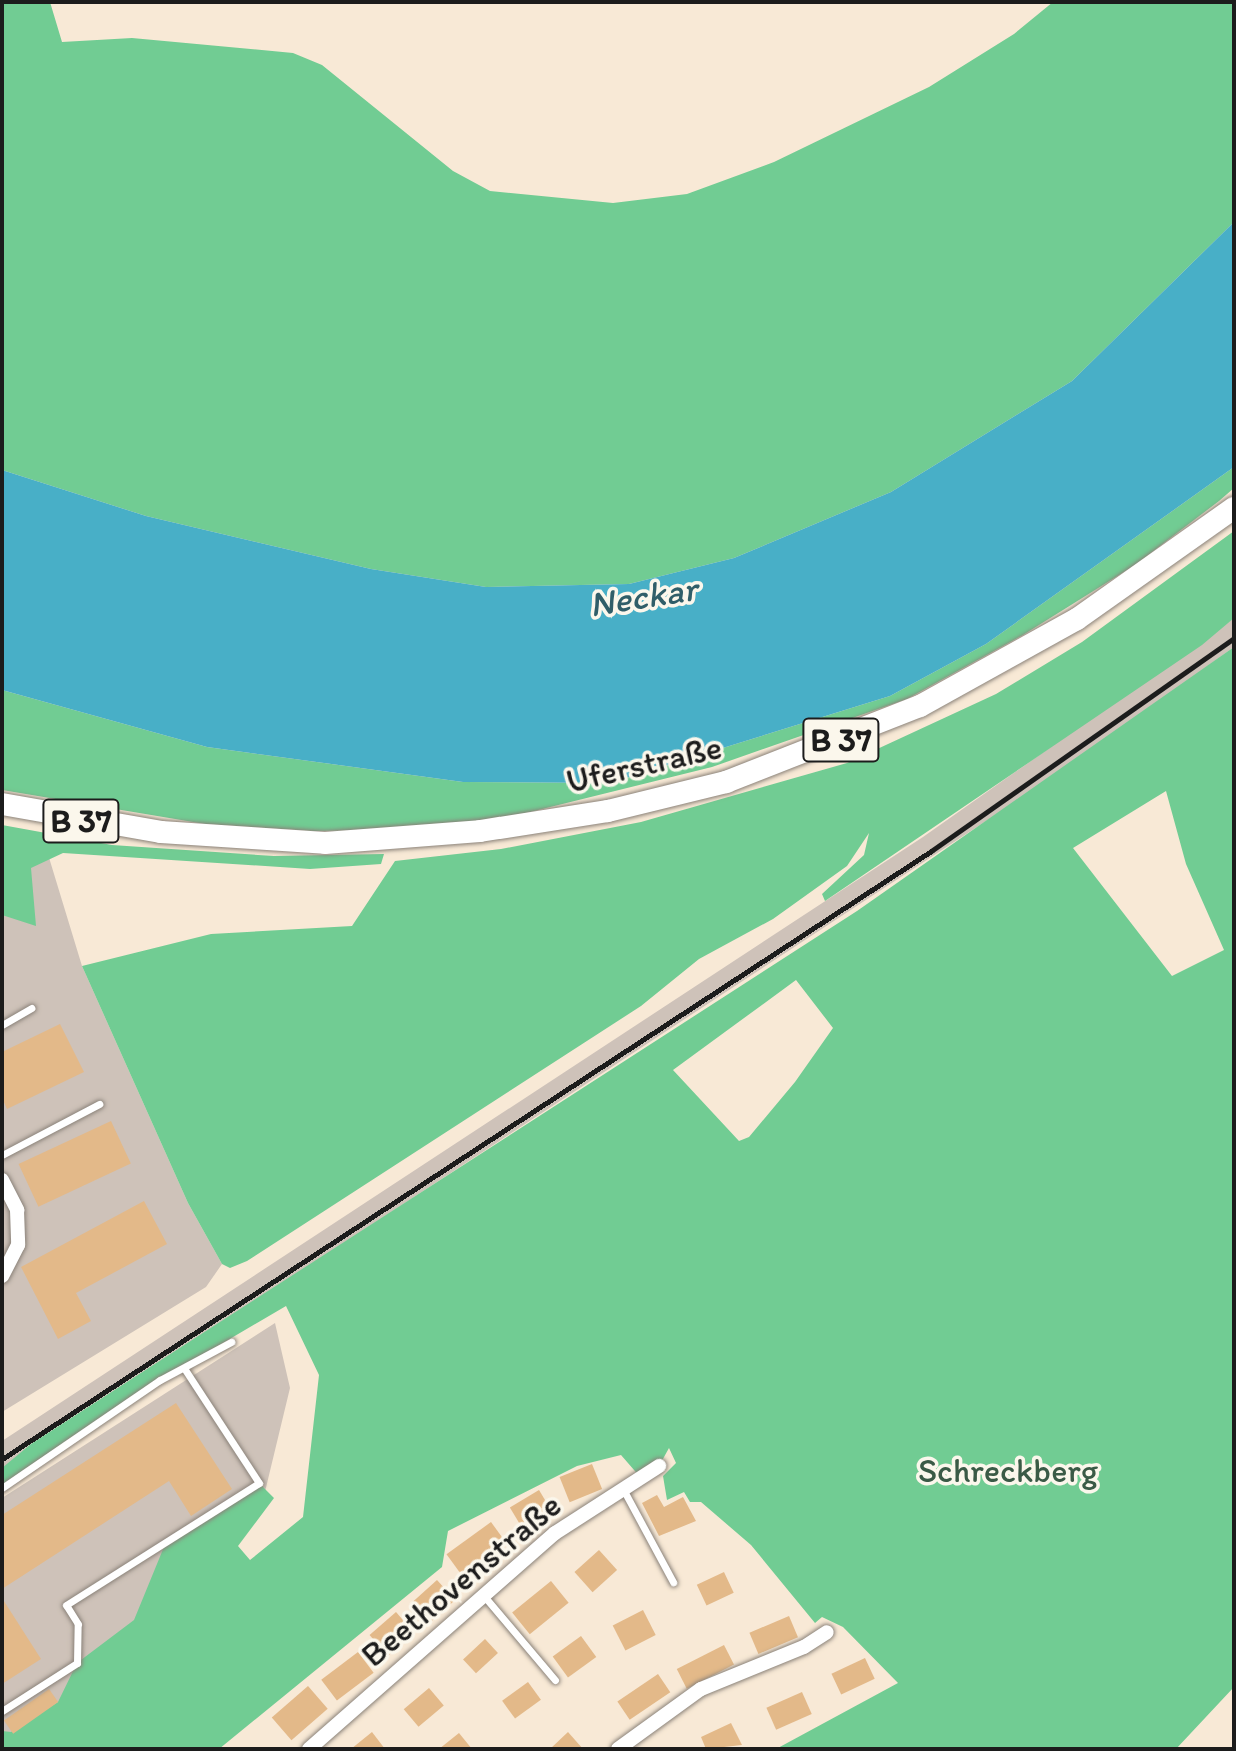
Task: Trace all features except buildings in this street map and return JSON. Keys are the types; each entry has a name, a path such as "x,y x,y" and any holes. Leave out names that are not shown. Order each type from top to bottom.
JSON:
{"main road":[{"name":"Uferstraße","path":"2,804 161,832 325,843 452,834 608,811 726,782 920,706 1077,619 1234,508"}],"street":[{"path":"2,1180 17,1210 18,1245 2,1276"},
{"name":"Beethovenstraße","path":"309,1749 555,1533 659,1466"},
{"path":"618,1749 701,1689 804,1647 827,1632"}],"lane":[{"path":"2,1025 31,1008"},
{"path":"2,1155 99,1104"},
{"path":"2,1488 184,1368 231,1342"},
{"path":"2,1711 77,1663 78,1624 66,1605 259,1483 184,1368"},
{"path":"623,1489 673,1582"},
{"path":"484,1596 555,1680"}],"shaded area":[{"path":"1234,618 1234,647 1068,767 2,1468 2,1441 923,837"},
{"path":"2,839 47,851 82,966 188,1203 222,1264 206,1287 2,1412"},
{"path":"275,1323 290,1388 263,1500 211,1528 300,1654 2,1749 2,1498"}],"green space":[{"path":"2,2 50,2 62,42 132,38 293,53 322,65 453,171 490,191 613,203 687,194 774,162 929,87 1014,34 1053,2 1234,2 1234,222 1072,381 891,492 734,558 629,584 486,587 371,569 146,516 2,470"},
{"path":"1234,467 1234,488 1219,501 1135,565 1023,635 907,699 712,767 522,814 428,829 314,831 205,824 2,790 2,690 207,747 463,782 610,783 890,696 986,644"},
{"path":"1234,531 1234,618 1202,645 825,901 822,894 864,855 869,833 847,866 773,919 699,959 641,1006 247,1261 230,1268 222,1264 188,1203 82,966 211,934 352,926 395,861 501,849 641,822 847,763 996,694 1082,642"},
{"name":"Schreckberg","path":"1234,647 1234,1687 1176,1749 776,1749 898,1683 843,1627 822,1617 815,1623 751,1545 701,1502 690,1502 684,1492 667,1500 663,1476 676,1463 669,1448 659,1466 641,1478 621,1455 577,1466 448,1531 442,1567 219,1749 2,1749 2,1731 11,1732 58,1702 77,1663 134,1620 166,1542 259,1483 274,1498 238,1546 250,1560 303,1517 319,1375 286,1306 160,1380 2,1488 2,1468 31,1444 857,911","holes":["1166,791 1186,864 1224,950 1172,976 1073,848","796,980 833,1028 795,1082 749,1137 739,1141 673,1070"]},
{"path":"2,825 112,845 274,856 384,854 381,864 310,869 63,853 31,868 36,926 2,915"}],"water":[{"name":"Neckar","path":"1234,222 1234,467 986,644 890,696 610,783 463,782 207,747 2,690 2,470 146,516 371,569 486,587 629,584 734,558 891,492 1072,381"}],"railway":[{"path":"2,1459 931,851 1234,638"}]}
